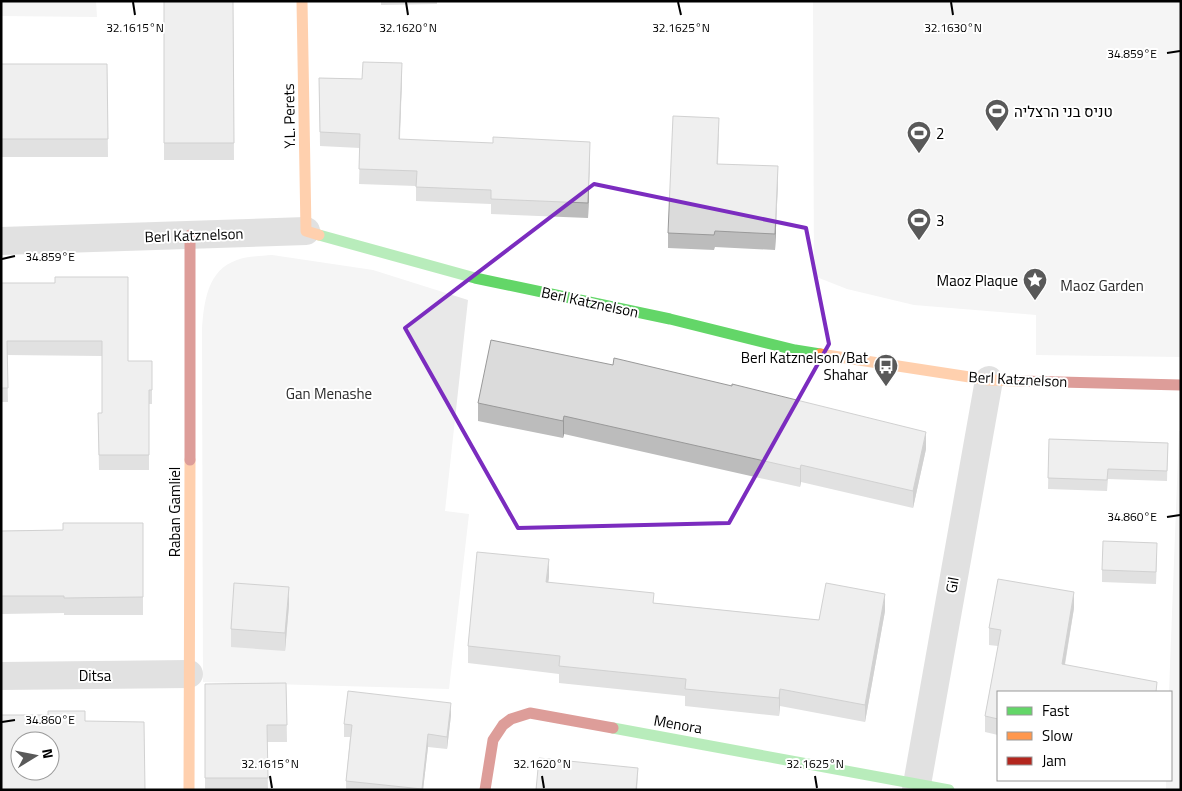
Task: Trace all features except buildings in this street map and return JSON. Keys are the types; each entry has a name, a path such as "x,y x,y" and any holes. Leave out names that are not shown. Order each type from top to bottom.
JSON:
{"street":[{"name":"Y.L. Perets","path":"302,1 306,231"},
{"name":"Berl Katznelson","path":"1,241 306,231 475,278 670,319 795,350 988,380 1181,385"},
{"name":"Raban Gamliel","path":"189,790 190,235"},
{"name":"Gil","path":"917,786 988,380"},
{"name":"Ditsa","path":"1,676 189,674"},
{"name":"Menora","path":"485,790 490,746 496,733 510,719 530,713 917,786 949,790"}],"highlighted area":[{"path":"594,184 806,228 829,344 729,523 518,528 405,328"}],"green space":[{"path":"1,1 96,1 97,17 1,16"},
{"name":"טניס בני הרצליה","path":"813,1 1181,1 1181,357 1036,355 1036,315 914,305 847,289 814,276"},
{"name":"Gan Menashe","path":"272,255 373,270 468,300 445,511 469,514 449,689 203,682 202,329 204,309 209,288 219,271 237,260 254,256"},
{"path":"1179,431 1181,431 1181,790 1166,790 1166,781 1172,781 1172,691 1169,691"}],"traffic: fast":[{"path":"319,235 475,278 670,319 795,350 820,354"},
{"path":"613,728 949,790"}],"traffic: slow":[{"path":"302,1 306,231 319,235"},
{"path":"820,354 989,380 1019,381"},
{"path":"189,790 190,460"}],"traffic: jam":[{"path":"190,235 190,460"},
{"path":"1019,381 1181,385"},
{"path":"485,790 493,740 503,725 511,719 530,713 613,728"}],"place":[{"name":"טניס בני הרצליה","path":"997,132"},
{"name":"2","path":"919,154"},
{"name":"3","path":"919,241"},
{"name":"Maoz Plaque","path":"1035,301"},
{"name":"Berl Katznelson/Bat Shahar","path":"886,387"}],"park label":[{"name":"Maoz Garden","path":"1102,285"}]}
